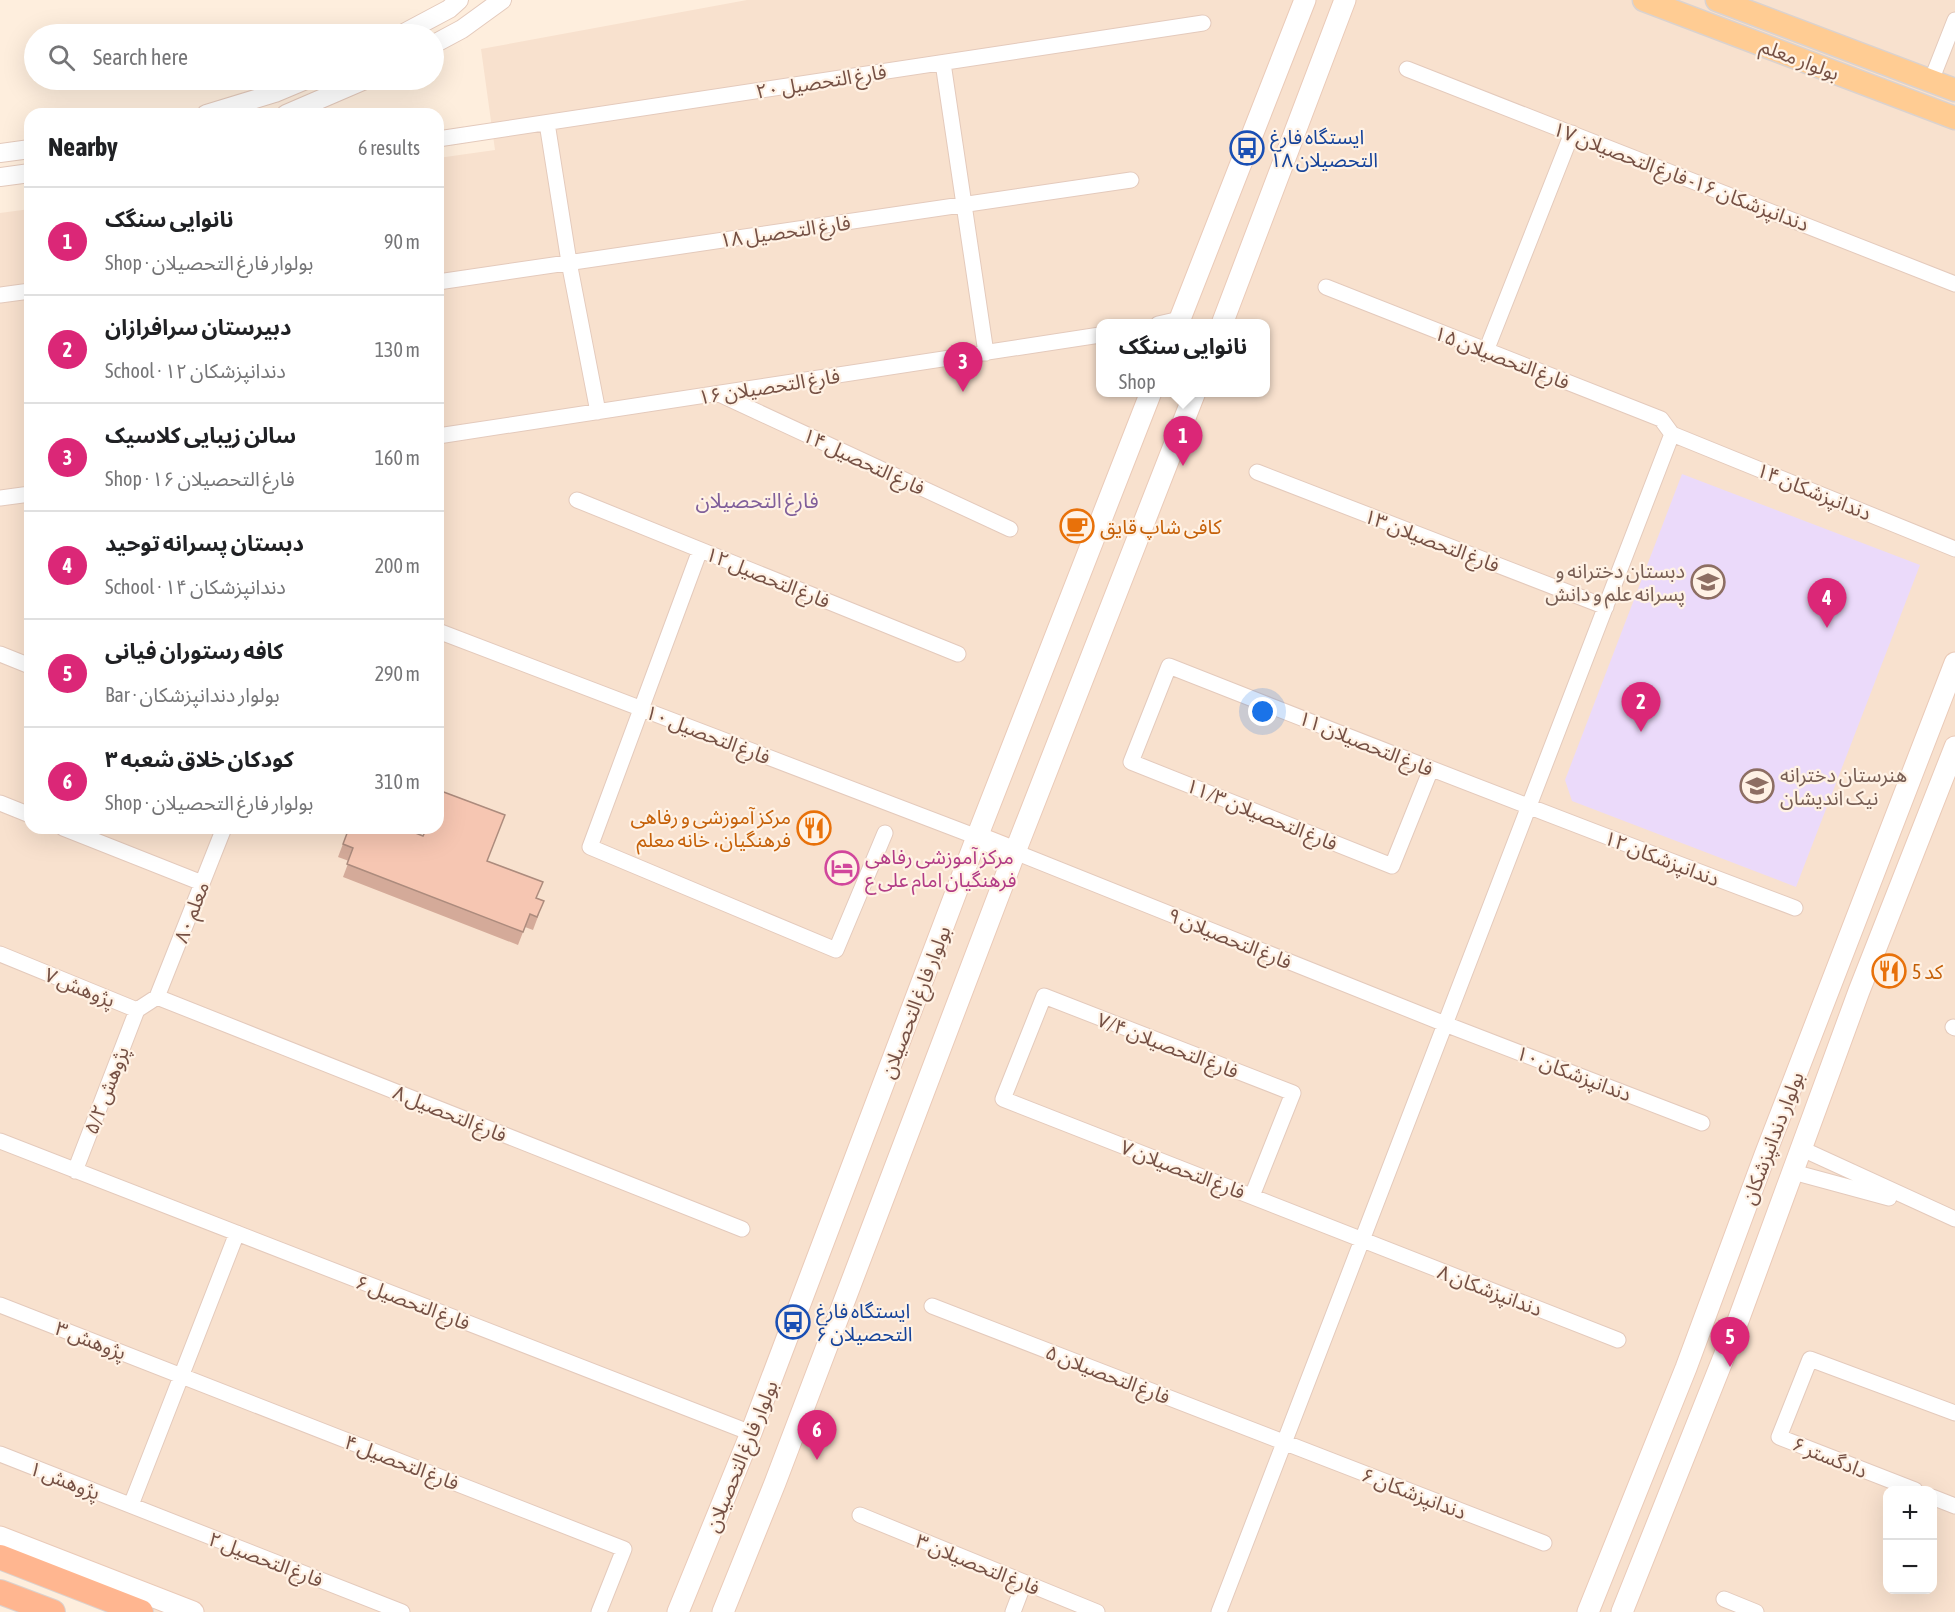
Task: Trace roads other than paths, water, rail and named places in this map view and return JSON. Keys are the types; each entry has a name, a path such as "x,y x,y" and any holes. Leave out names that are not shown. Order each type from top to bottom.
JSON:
{"highway":[{"path":"0,1557 141,1612"},
{"path":"0,1592 53,1612"}],"main road":[{"path":"1180,319 1305,0"},
{"path":"1224,319 1346,0"},
{"name":"بولوار معلم","path":"1644,0 1955,118"},
{"name":"بولوار معلم","path":"1717,0 1955,90"},
{"name":"بولوار فارغ التحصیلان","path":"678,1612 751,1433 977,837 1149,397"},
{"name":"بولوار فارغ التحصیلان","path":"723,1612 775,1484 1015,852 1193,397"},
{"name":"بولوار دندانپزشکان","path":"1588,1612 1686,1368 1765,1155 1955,663"},
{"name":"بولوار دندانپزشکان","path":"1622,1612 1735,1329 1800,1148 1955,747"},
{"path":"977,837 1015,852"},
{"path":"1765,1155 1800,1148"},
{"path":"1765,1155 1793,1172"},
{"path":"0,1537 193,1612"}],"street":[{"path":"421,24 449,9 459,0"},
{"path":"444,39 462,29 502,0"},
{"path":"1931,81 1955,20"},
{"name":"فارغ التحصیل ۲۰","path":"444,138 1203,23"},
{"path":"943,63 986,353"},
{"name":"دندانپزشکان ۱۶- فارغ التحصیلان ۱۷","path":"1407,69 1955,284"},
{"path":"226,108 282,90"},
{"path":"300,108 341,90"},
{"path":"322,108 327,96"},
{"path":"547,123 569,262 598,412"},
{"path":"1486,351 1572,134"},
{"path":"0,153 24,149"},
{"path":"0,177 24,174"},
{"name":"فارغ التحصیل ۱۸","path":"444,281 1131,180"},
{"name":"فارغ التحصیلان ۱۵","path":"1326,287 1661,419 1672,434"},
{"path":"0,295 24,292"},
{"name":"فارغ التحصیلان ۱۶","path":"444,435 1096,336"},
{"name":"فارغ التحصیل ۱۴","path":"718,393 1010,529"},
{"path":"1219,1612 1672,434"},
{"name":"دندانپزشکان ۱۴","path":"1672,434 1955,549"},
{"name":"فارغ التحصیلان ۱۳","path":"1257,472 1606,607"},
{"path":"0,498 24,495"},
{"name":"فارغ التحصیل ۱۲","path":"578,501 958,654"},
{"path":"700,550 590,847 836,950 885,833"},
{"name":"فارغ التحصیل ۱۰","path":"444,633 977,837"},
{"path":"0,654 24,664"},
{"name":"فارغ التحصیلان ۱۱","path":"1131,762 1170,666 1528,808"},
{"name":"فارغ التحصیلان ۱۱/۳","path":"1131,762 1392,866 1431,769"},
{"path":"0,803 24,813"},
{"name":"دندانپزشکان ۱۲","path":"1528,808 1795,908"},
{"path":"78,834 202,883"},
{"name":"معلم ۸۰","path":"158,997 222,834"},
{"name":"فارغ التحصیلان ۹","path":"1015,852 1445,1024"},
{"name":"پژوهش ۷","path":"0,954 137,1010 158,997"},
{"name":"فارغ التحصیلان ۷/۴","path":"1003,1099 1044,996 1293,1093 1252,1196"},
{"name":"فارغ التحصیل ۸","path":"158,997 742,1229"},
{"name":"پژوهش ۵/۲","path":"75,1171 137,1010"},
{"name":"دندانپزشکان ۱۰","path":"1445,1024 1702,1123"},
{"name":"فارغ التحصیلان ۷","path":"1003,1099 1363,1240"},
{"name":"فارغ التحصیل ۶","path":"0,1141 751,1433"},
{"path":"1800,1148 1955,1219"},
{"path":"1793,1172 1930,1209"},
{"path":"131,1505 237,1233"},
{"name":"دندانپزشکان ۸","path":"1363,1240 1618,1340"},
{"name":"پژوهش ۳","path":"0,1305 181,1375"},
{"name":"فارغ التحصیلان ۵","path":"932,1306 1284,1443"},
{"name":"دادگستر ۶","path":"1902,1486 1779,1437 1810,1359 1955,1413"},
{"name":"فارغ التحصیل ۴","path":"181,1375 624,1549 599,1612"},
{"name":"دندانپزشکان ۶","path":"1284,1443 1545,1543"},
{"name":"پژوهش ۱","path":"0,1454 131,1505"},
{"path":"1937,1499 1955,1506"},
{"name":"فارغ التحصیل ۲","path":"131,1505 402,1612"},
{"name":"فارغ التحصیلان ۳","path":"860,1515 1097,1612"},
{"path":"1013,1612 1024,1583"},
{"path":"1724,1599 1756,1612"}],"place":[{"name":"ایستگاه فارغ التحصیلان ۱۸","path":"1247,148"},
{"name":"سالن زیبایی کلاسیک","path":"963,392"},
{"name":"نانوایی سنگک","path":"1183,466"},
{"name":"کافی شاپ قایق","path":"1077,526"},
{"name":"دبستان دخترانه و پسرانه علم و دانش","path":"1708,582"},
{"name":"دبستان پسرانه توحید","path":"1827,628"},
{"name":"دبیرستان سرافرازان","path":"1641,732"},
{"name":"هنرستان دخترانه نیک اندیشان","path":"1757,786"},
{"name":"مرکز آموزشی و رفاهی فرهنگیان، خانه معلم","path":"814,828"},
{"name":"مرکز آموزشی رفاهی فرهنگیان امام علی ع","path":"842,868"},
{"name":"کد 5","path":"1889,971"},
{"name":"ایستگاه فارغ التحصیلان ۶","path":"793,1322"},
{"name":"کافه رستوران فیانی","path":"1730,1367"},
{"name":"کودکان خلاق شعبه ۳","path":"817,1460"}],"district":[{"name":"فارغ التحصیلان","path":"757,500"}]}
